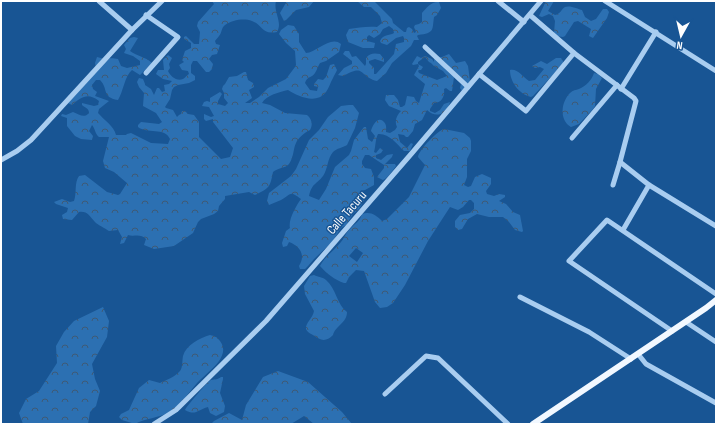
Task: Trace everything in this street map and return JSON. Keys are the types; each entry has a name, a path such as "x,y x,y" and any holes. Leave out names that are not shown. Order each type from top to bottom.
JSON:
{"main road":[{"path":"533,424 686,322 716,300"}],"street":[{"path":"99,1 132,30"},
{"path":"1,160 17,152 31,140 146,15 162,1"},
{"path":"498,1 524,22"},
{"name":"Calle Tacuru","path":"154,424 176,410 266,321 541,1"},
{"path":"605,1 716,71"},
{"path":"146,15 178,37 146,73"},
{"path":"530,15 574,53 636,101 613,184"},
{"path":"572,138 619,87 656,32"},
{"path":"425,48 468,87"},
{"path":"479,74 526,111 574,53"},
{"path":"620,162 649,185 716,226"},
{"path":"623,230 649,185"},
{"path":"672,331 569,261 608,220 716,294"},
{"path":"520,297 589,332 631,359"},
{"path":"686,322 716,342"},
{"path":"638,354 646,364 716,403"},
{"path":"385,394 426,356 434,356 438,358 508,424"}],"green space":[{"path":"212,1 276,1 275,5 279,21 279,28 277,32 272,33 265,31 256,23 249,20 238,20 225,25 215,41 216,44 220,45 217,54 212,55 209,59 213,64 212,69 209,72 206,72 197,61 193,61 191,65 191,73 195,76 195,80 178,85 172,90 170,99 165,107 173,110 177,117 182,111 194,115 199,122 199,137 221,159 230,157 233,148 213,122 213,119 206,121 204,119 204,114 211,117 214,116 209,107 202,106 204,102 210,102 210,98 220,92 222,94 218,104 225,106 228,103 224,98 222,89 229,77 237,76 246,72 248,80 253,83 254,87 249,90 252,98 245,103 250,103 268,88 286,79 296,65 295,51 279,34 281,30 288,25 294,26 299,34 299,42 306,53 333,41 341,44 339,52 326,61 320,63 315,73 307,79 305,83 310,90 317,91 318,87 314,86 314,84 318,79 323,80 326,77 330,65 334,64 337,70 326,92 322,96 312,99 302,97 288,90 270,96 262,103 270,105 285,113 307,115 312,122 310,130 302,135 297,141 289,164 273,172 268,186 260,193 255,195 249,192 225,196 225,199 219,206 218,211 201,219 193,233 174,246 154,249 144,245 146,239 144,237 128,235 124,243 120,244 122,237 118,230 109,231 96,223 88,214 84,212 79,212 72,220 63,219 62,215 67,212 68,208 54,202 62,199 70,202 74,201 77,179 79,176 85,175 107,192 118,195 127,183 114,172 105,168 103,161 109,137 99,137 92,125 89,131 93,136 92,140 81,139 75,136 67,126 67,118 61,116 62,114 66,115 73,112 81,116 85,116 89,113 89,111 82,105 82,103 94,106 98,105 99,101 88,96 78,100 72,105 68,103 96,68 95,63 97,57 118,59 121,66 127,68 140,65 140,61 133,56 124,53 126,49 124,45 130,38 138,38 130,51 152,63 140,75 132,70 130,72 118,100 109,97 103,83 100,80 96,80 92,85 93,89 97,92 95,96 109,101 99,109 98,113 111,126 116,135 126,135 131,133 151,143 168,144 170,139 168,135 138,127 141,122 159,124 162,122 156,113 143,106 144,93 137,82 139,78 143,79 145,85 151,89 154,95 157,88 159,88 162,92 165,91 164,85 169,84 172,81 163,79 156,74 158,70 164,70 163,60 168,55 172,58 168,71 172,77 181,80 189,74 188,71 182,70 179,65 184,62 182,60 185,51 191,48 191,43 184,39 184,37 186,36 194,44 199,44 200,32 197,26 198,22 214,4"},
{"path":"287,1 314,1 309,7 296,10 284,21 280,13"},
{"path":"357,1 374,1 392,19 393,23 404,32 406,32 407,28 409,27 414,33 416,32 414,27 415,25 422,22 422,13 427,7 439,2 441,8 434,17 432,30 430,32 418,35 419,40 414,40 411,46 392,63 386,73 377,81 359,71 350,72 343,76 338,75 344,68 352,64 352,61 343,54 345,51 349,51 352,57 356,56 365,66 366,58 369,55 380,54 384,59 384,62 375,59 369,61 374,68 374,74 376,74 394,54 396,44 404,42 404,38 403,36 396,38 387,45 381,43 380,41 383,37 394,33 393,29 389,26 383,29 380,34 374,38 369,35 367,37 367,41 375,43 374,48 363,48 348,42 346,35 349,29 377,27 382,23 380,16 371,7 364,7"},
{"path":"546,1 554,1 548,11 555,15 559,14 565,7 572,7 582,10 585,17 591,21 596,19 603,9 607,9 609,12 607,18 593,38 589,36 591,29 578,21 574,22 565,36 556,36 554,33 555,21 553,16 549,14 542,17 539,16"},
{"path":"449,54 456,63 465,61 468,66 470,81 465,89 462,91 460,88 461,84 454,77 452,91 446,88 444,89 442,99 437,103 434,103 430,111 435,113 440,110 444,104 450,102 446,110 437,115 430,113 427,110 422,120 415,124 413,131 408,137 398,134 400,142 407,148 411,143 413,144 410,151 404,151 396,142 386,135 378,134 374,152 376,153 380,148 383,150 381,153 376,155 376,158 381,160 387,155 393,154 385,164 395,164 396,166 389,176 383,180 377,177 384,168 384,165 369,155 365,155 362,164 365,168 371,169 374,177 374,185 360,191 365,196 359,209 353,214 346,225 341,228 332,242 305,269 300,269 299,266 302,255 299,248 289,242 287,246 283,247 282,243 286,231 290,228 290,221 293,213 301,199 291,194 269,205 267,201 269,193 291,176 296,169 309,140 319,130 328,117 341,106 353,105 359,113 355,128 347,145 333,152 325,173 313,186 310,192 309,196 319,200 326,189 335,167 349,155 354,140 364,127 366,127 368,139 372,142 375,136 371,131 374,124 378,120 382,120 385,123 386,132 390,133 397,127 396,118 401,111 389,106 385,100 386,95 394,95 398,100 400,107 405,105 407,96 414,97 419,103 425,84 414,75 419,66 418,64 412,64 417,56 421,58 425,56 432,59 434,62 434,57 442,57","holes":["425,57 447,76 437,80 419,73 418,71 423,67 418,64 418,62"]},
{"path":"556,58 561,58 563,64 533,96 531,97 523,93 513,83 510,70 515,70 529,81 535,80 544,69 540,67 535,68 532,66 541,61 547,64"},
{"path":"594,73 598,74 602,78 596,89 595,106 579,124 571,127 567,124 563,116 563,106 565,101 571,92 582,88 592,78"},
{"path":"444,129 464,133 470,138 471,151 467,159 467,177 464,185 468,187 471,186 475,177 482,174 491,178 491,184 486,191 487,194 494,196 499,194 505,195 505,197 499,201 506,204 513,212 520,215 523,231 515,230 503,217 489,217 477,214 468,219 462,229 458,230 455,227 455,221 460,215 470,213 474,209 474,203 469,200 458,210 450,207 428,241 405,285 393,303 387,307 380,308 375,302 364,271 356,270 349,277 346,283 344,283 331,276 320,266 358,221 362,214 373,214 382,221 387,219 409,197 425,165 418,157 419,154 429,141","holes":["356,248 363,253 357,262 349,256"]},
{"path":"314,275 323,278 329,283 341,305 347,312 343,322 336,329 333,335 326,340 319,339 309,333 306,329 314,311 305,294 304,286 310,276"},
{"path":"103,307 109,321 107,337 92,364 95,379 100,391 96,406 90,412 88,424 23,424 19,413 26,399 39,391 57,363 56,346 64,332 74,321"},
{"path":"210,335 215,336 223,347 221,358 217,364 197,383 184,400 164,415 143,420 135,424 122,420 119,417 121,414 129,410 139,388 149,380 160,383 176,375 181,369 183,356 187,348 198,340"},
{"path":"278,371 308,382 342,412 352,424 314,424 304,416 291,424 211,424 229,413 242,420 246,405 263,377"},
{"path":"223,377 223,379 220,393 225,406 224,412 216,416 210,413 208,407 194,412 185,410 209,381"}]}
